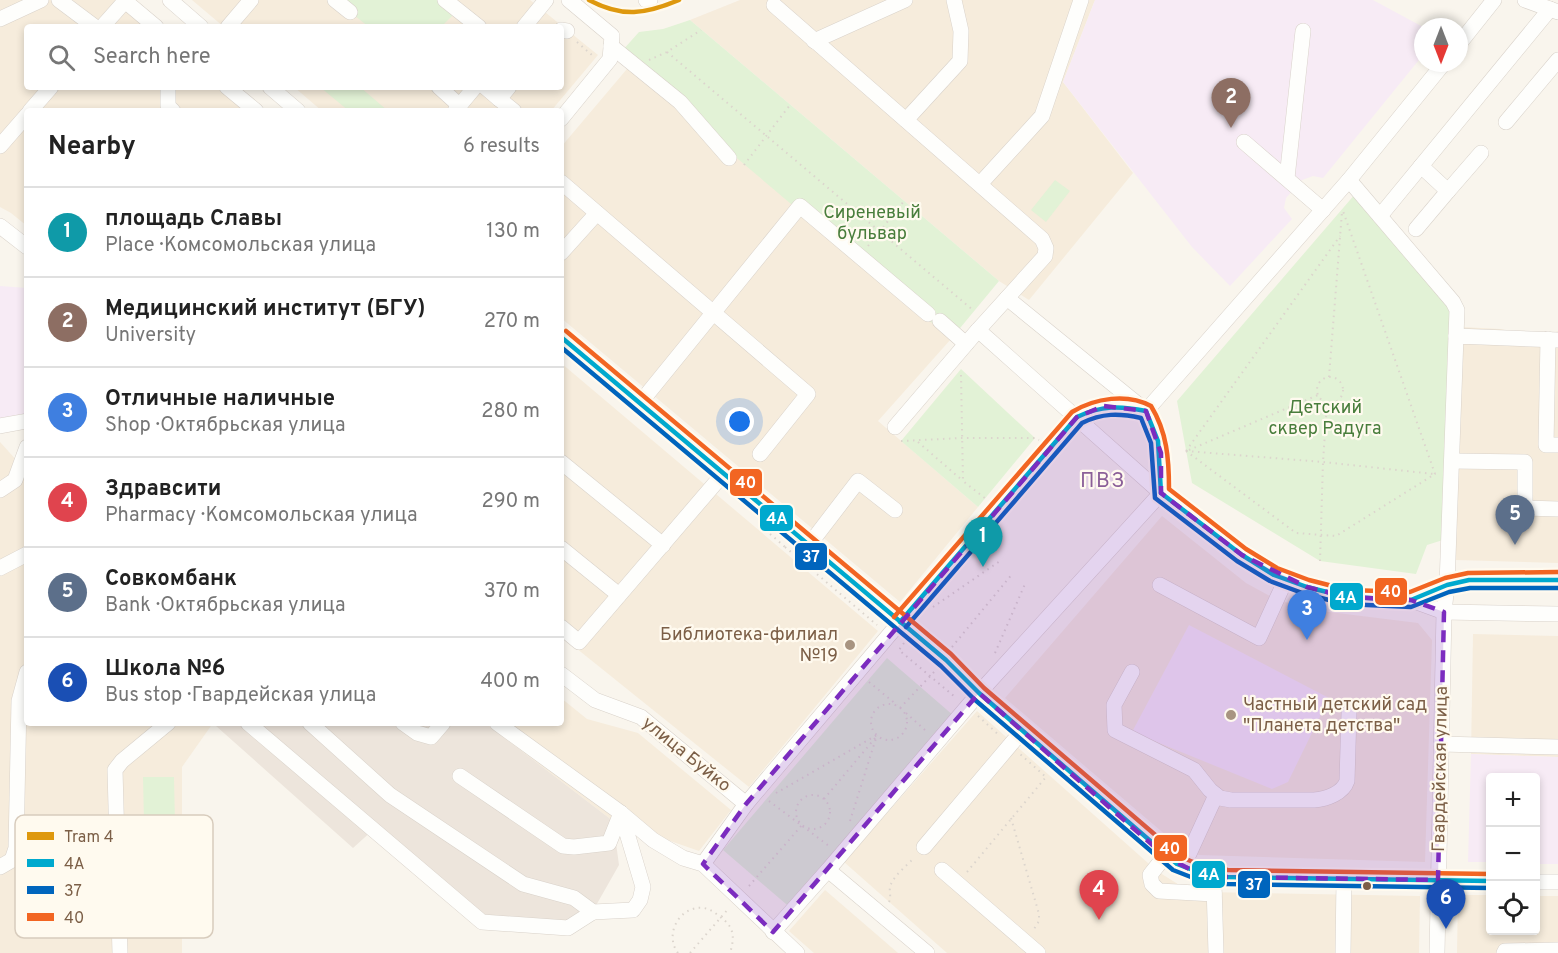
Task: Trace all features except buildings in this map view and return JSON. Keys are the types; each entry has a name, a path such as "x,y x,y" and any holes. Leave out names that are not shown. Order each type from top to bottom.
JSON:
{"street":[{"path":"0,19 41,0"},
{"path":"59,0 91,24"},
{"path":"170,0 198,24"},
{"path":"231,24 251,0"},
{"path":"336,0 350,12"},
{"path":"445,0 474,24"},
{"path":"526,24 546,0"},
{"path":"569,0 635,66 680,102 729,158"},
{"path":"814,40 905,0"},
{"path":"906,120 960,61 961,31 954,0"},
{"path":"980,184 1042,116 1081,0"},
{"path":"1468,33 1494,0"},
{"path":"1380,216 1555,14 1525,0"},
{"path":"105,24 125,1 152,24"},
{"path":"774,5 1042,239 1047,248 1045,256 966,344 898,434"},
{"path":"1287,178 1303,32"},
{"path":"564,115 610,59 611,41"},
{"path":"1506,122 1558,60"},
{"path":"1146,411 1350,180 1437,72"},
{"path":"33,108 48,90"},
{"path":"168,90 170,108"},
{"path":"231,90 252,108"},
{"path":"274,90 294,108"},
{"path":"441,90 458,108 473,90"},
{"path":"504,93 512,108"},
{"path":"0,146 24,118"},
{"path":"1244,142 1323,210"},
{"path":"1416,229 1480,153"},
{"path":"1421,166 1448,191"},
{"name":"Гвардейская улица","path":"1350,180 1453,302 1457,310 1447,585 1444,612 1437,953"},
{"path":"564,185 808,394 760,454"},
{"path":"640,403 800,206 966,344"},
{"path":"564,250 597,213"},
{"path":"0,226 24,245"},
{"path":"773,932 979,693 1161,493 1161,453 1156,429 1146,411 1007,298"},
{"path":"978,330 1161,493 1242,555 1274,574 1306,587 1347,597 1411,600 1444,612 1558,614"},
{"path":"1456,336 1553,339 1546,446 1558,446"},
{"path":"564,339 946,660 979,693 1165,856 1183,867 1213,876 1486,881"},
{"path":"746,804 1077,417 1091,409 1104,406 1126,406 1146,411"},
{"path":"0,426 24,422"},
{"path":"0,490 15,480 24,455"},
{"path":"1452,461 1525,462 1525,508 1558,508"},
{"path":"564,464 663,545"},
{"path":"564,630 579,642 724,474"},
{"path":"809,545 858,481 896,510"},
{"path":"564,550 619,595"},
{"path":"0,568 24,556"},
{"path":"1160,585 1259,638 1286,579"},
{"path":"1411,600 1447,585 1469,580 1558,580"},
{"path":"1132,672 1114,705 1115,730 1194,770 1216,795 1231,800 1314,800 1324,799 1342,790 1347,781 1349,713"},
{"name":"улица Буйко","path":"564,676 595,700 641,717 746,804 704,864"},
{"path":"17,815 20,701 24,684"},
{"path":"116,815 115,770 122,761 164,726"},
{"path":"252,726 482,922 568,928 593,912 633,910 640,900 643,887 621,813"},
{"path":"313,726 390,795 523,884 574,898 593,912"},
{"path":"408,726 417,733 431,737 440,726"},
{"path":"501,726 621,813 653,840 683,858 704,864 796,953"},
{"path":"924,847 1022,731"},
{"path":"1441,744 1558,747"},
{"path":"460,776 563,846 609,843 621,813"},
{"path":"1183,867 1216,795"},
{"path":"0,867 12,860 15,851"},
{"path":"1165,856 1150,875 1152,884 1159,891 1214,894"},
{"path":"828,870 927,953"},
{"path":"942,870 1038,953"},
{"path":"1213,876 1216,953"},
{"path":"1343,953 1344,879"},
{"path":"1540,882 1558,882"},
{"path":"120,938 120,953"},
{"path":"1504,953 1504,951 1558,950"}],"path":[{"path":"635,66 667,52 701,30"},
{"path":"564,31 605,66"},
{"path":"667,52 974,310"},
{"path":"744,165 790,105"},
{"path":"860,257 904,201"},
{"path":"1329,376 1342,209 1435,474"},
{"path":"1186,451 1340,236"},
{"path":"960,369 963,481"},
{"path":"1329,376 1338,379 1343,391 1336,402 1327,403 1318,395 1317,387 1329,376"},
{"path":"1186,451 1318,395"},
{"path":"1320,561 1327,403"},
{"path":"898,434 916,440 1035,438 1053,445"},
{"path":"916,440 998,508"},
{"path":"1186,451 1323,462 1441,475"},
{"path":"1186,451 1296,533 1336,536 1435,474"},
{"path":"785,548 889,636 899,649"},
{"path":"928,611 1000,561"},
{"path":"900,708 946,660 953,646 1012,573"},
{"path":"994,654 1025,584"},
{"path":"867,681 926,732"},
{"path":"885,704 896,705 900,708 906,719 904,730 895,738 889,739 878,735 871,720 875,710 885,704"},
{"path":"776,793 878,735"},
{"path":"824,799 878,735"},
{"path":"850,822 878,735"},
{"path":"958,883 1047,777 1011,745"},
{"path":"813,795 824,799 830,808 826,823 822,827 811,829 802,825 798,820 797,809 802,799 813,795"},
{"path":"746,804 766,799 832,848"},
{"path":"1011,818 1039,914 1036,927 1024,940"},
{"path":"690,953 802,825"},
{"path":"882,915 891,900 891,883 924,847"},
{"path":"678,953 672,942 672,933 680,917 687,912 704,908 711,910 730,925 733,933 730,953"}],"highlighted area":[{"path":"1104,406 1146,411 1161,453 1161,493 1242,555 1307,587 1347,597 1411,600 1444,612 1438,880 1227,877 1193,871 1165,856 979,693 773,932 703,864 746,804 1077,417"}],"shaded area":[{"path":"0,0 136,0 164,24 24,24 24,90 240,90 262,108 24,108 24,224 0,207"},
{"path":"192,0 530,0 560,24 220,24"},
{"path":"740,0 1095,0 1063,82 1133,173 1029,300 999,281 690,20"},
{"path":"1095,0 1373,0 1414,22 1414,66 1323,178 1313,176 1302,180 1286,198 1284,208 1292,219 1230,286 1192,247 1063,82"},
{"path":"564,28 598,55 554,108 318,108 298,90 564,90"},
{"path":"632,63 951,339 878,421 978,507 900,602 564,321 564,143"},
{"path":"0,286 24,288 24,415 0,420"},
{"path":"1462,327 1500,329 1543,338 1558,331 1558,563 1455,560"},
{"path":"564,366 878,631 749,787 564,638"},
{"path":"0,442 24,469 24,726 211,726 182,767 182,815 15,815 15,938 182,938 182,953 0,953"},
{"path":"1162,516 1246,583 1275,599 1313,610 1418,623 1432,640 1425,862 1199,855 1174,842 1005,698"},
{"name":"Частный детский сад \"Планета детства\"","path":"1189,625 1329,698 1288,782 1272,789 1132,732"},
{"path":"1473,634 1558,636 1558,757 1471,754"},
{"path":"564,700 587,719 638,733 731,810 699,851 613,821 489,726 564,726"},
{"path":"977,711 1157,871 1181,886 1205,892 1420,896 1419,953 947,953 844,862"},
{"path":"216,726 489,726 613,821 619,865 586,923 481,924 374,829 353,848"},
{"path":"1471,754 1558,757 1558,864 1540,864 1540,773 1486,773 1486,862 1468,862"},
{"path":"825,890 898,953 814,953 789,931"},
{"path":"1458,895 1486,895 1486,935 1540,935 1540,896 1558,896 1558,953 1457,953"}],"green space":[{"path":"335,0 444,0 457,11 444,24 365,24"},
{"name":"Сиреневый бульвар","path":"690,20 999,281 951,339 649,84 622,51 639,32 663,29"},
{"path":"324,90 364,90 384,108 345,108"},
{"path":"1055,180 1070,191 1046,222 1031,210"},
{"name":"Детский сквер Радуга","path":"1356,193 1453,305 1446,539 1427,545 1416,574 1320,561 1192,483 1177,401"},
{"path":"961,369 1035,438 978,507 901,441"},
{"path":"887,658 954,716 793,910 723,850"},
{"path":"143,777 174,777 175,815 144,815"}],"tram line":[{"name":"4","path":"589,0 623,12 645,11 679,0"}],"transit line":[{"name":"40","path":"566,331 951,654 984,688 1181,857 1205,867 1228,870 1486,874"},
{"name":"4А","path":"564,340 946,660 979,693 1177,864 1203,874 1227,877 1486,881"},
{"name":"37","path":"564,350 941,666 974,699 1173,870 1201,881 1227,884 1486,888"},
{"name":"40","path":"894,617 1072,412 1091,403 1122,398 1151,406 1164,436 1169,489 1246,549 1277,568 1309,580 1348,590 1410,592 1445,578 1468,573 1558,572"},
{"name":"4А","path":"900,622 1077,417 1094,410 1111,408 1146,411 1158,441 1161,493"},
{"name":"37","path":"906,627 1082,423 1111,415 1141,418 1151,443 1155,498 1237,561 1270,581 1305,594 1345,604 1411,607 1449,592 1470,588 1558,588"},
{"name":"4А","path":"1161,493 1242,555 1274,575 1307,587 1347,597 1411,600 1447,585 1469,580 1558,580"}],"place":[{"name":"Медицинский институт (БГУ)","path":"1231,128"},
{"name":"Совкомбанк","path":"1515,545"},
{"name":"площадь Славы","path":"983,567"},
{"name":"Отличные наличные","path":"1307,640"},
{"name":"Библиотека-филиал №19","path":"850,645"},
{"name":"Частный детский сад \"Планета детства\"","path":"1231,715"},
{"name":"Здравсити","path":"1099,920"},
{"name":"Школа №6","path":"1446,929"}],"district":[{"name":"ПВЗ","path":"1103,481"}]}
